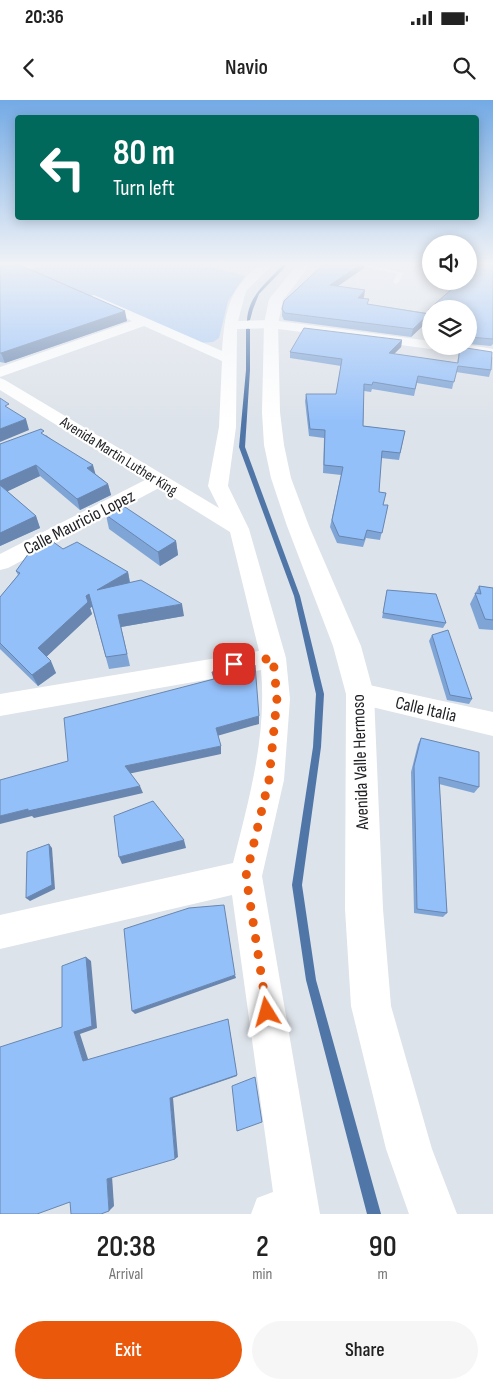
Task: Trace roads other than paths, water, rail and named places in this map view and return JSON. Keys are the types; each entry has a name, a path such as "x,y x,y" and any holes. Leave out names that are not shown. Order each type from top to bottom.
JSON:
{"street":[{"path":"136,317 229,359"},
{"path":"233,317 229,359 227,439 225,459 218,486 239,529 273,658 277,698 269,780 246,876 289,1212"},
{"name":"Avenida Valle Hermoso","path":"272,317 271,412 281,478 298,526 347,646 360,694 364,909 371,1006 409,1148 433,1214"},
{"path":"0,372 145,321"},
{"path":"231,325 271,324 422,343"},
{"path":"477,351 493,353"},
{"name":"Avenida Martin Luther King","path":"0,383 239,529"},
{"path":"49,430 66,423"},
{"name":"Calle Mauricio Lopez","path":"7,559 158,481"},
{"path":"0,575 7,559"},
{"path":"0,705 273,658"},
{"name":"Calle Italia","path":"360,694 493,724"},
{"path":"0,932 246,876"}],"waterway":[{"path":"248,329 248,370 242,447 297,596 320,694 317,747 297,885 311,980 374,1214"}]}
